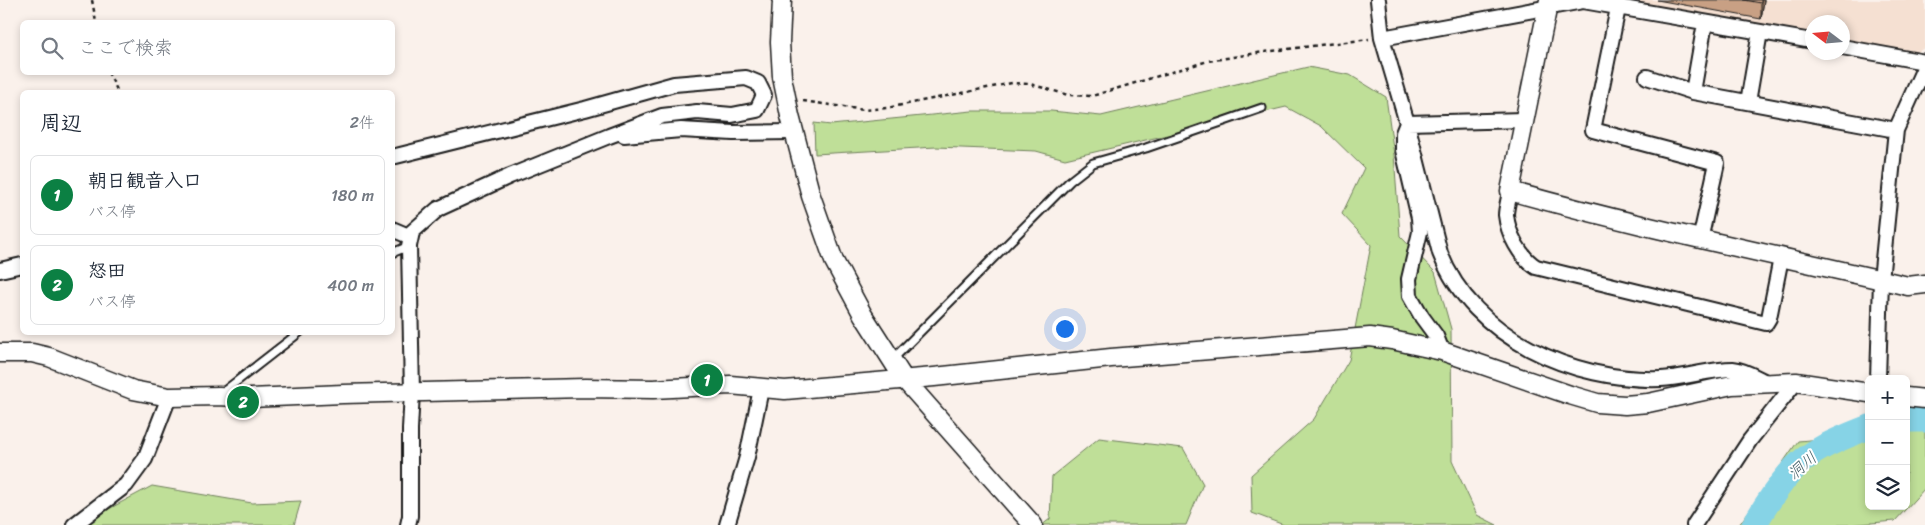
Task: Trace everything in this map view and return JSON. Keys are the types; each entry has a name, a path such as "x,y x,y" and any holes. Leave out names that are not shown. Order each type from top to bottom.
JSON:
{"street":[{"path":"782,0 780,42 782,77 791,124 811,196 834,261 862,316 904,379 1033,525"},
{"path":"1378,0 1382,38 1407,123 1440,252 1446,268 1457,286 1490,322 1523,346 1583,370 1630,379 1662,379 1732,370 1745,372 1769,383"},
{"path":"1382,38 1548,4 1583,1 1805,41"},
{"path":"1548,4 1506,214 1510,232 1526,260 1536,267 1555,272 1766,323 1769,318 1781,258"},
{"path":"1618,8 1593,130 1717,163 1700,240"},
{"path":"1693,92 1705,23"},
{"path":"1748,102 1760,32"},
{"path":"1850,49 1925,64 1896,130 1881,280 1878,375"},
{"path":"1647,77 1693,92 1896,130"},
{"path":"395,156 585,109 674,84 746,78 758,83 764,95 757,110 732,115 697,112 662,116 609,136 510,176 438,210 412,232 410,242 412,392 410,516 408,525"},
{"path":"1407,123 1524,120"},
{"path":"1407,123 1402,134 1403,150 1419,218 1420,232 1409,279 1410,296 1436,336 1442,351"},
{"path":"609,136 681,130 733,133 791,124"},
{"path":"1510,191 1700,240 1908,286 1925,284"},
{"path":"395,231 410,242"},
{"path":"0,270 20,265"},
{"path":"0,353 32,353 50,357 133,390 169,397 219,396 250,398 585,388 653,389 730,385 785,390 934,378 1112,358 1370,337 1442,351 1597,403 1625,405 1648,403 1732,385 1769,383 1796,382 1865,392"},
{"path":"1694,525 1750,440 1796,382"},
{"path":"728,525 747,457 761,389"},
{"path":"74,525 126,485 145,459 169,397"},
{"path":"1910,398 1925,399"}],"lane":[{"path":"892,360 1070,180 1093,163 1146,148 1262,108"},
{"path":"395,251 410,242"},
{"path":"219,396 296,335"}],"path":[{"path":"92,0 96,20"},
{"path":"800,101 864,110 887,108 1012,83 1039,86 1068,95 1092,96 1208,61 1264,52 1382,38"},
{"path":"110,75 117,90"}],"shaded area":[{"path":"1636,0 1925,0 1925,47 1915,54 1850,41 1850,15 1805,15 1805,34 1636,2"}],"green space":[{"path":"1308,67 1350,75 1386,97 1394,155 1400,236 1435,272 1451,329 1452,461 1477,515 1497,525 1284,525 1252,513 1251,475 1314,419 1349,360 1371,245 1342,214 1364,168 1321,126 1286,107 1065,159 1036,151 936,147 815,154 814,123 831,125 972,111 1051,111 1101,116"},
{"path":"1910,431 1925,431 1925,488 1910,504"},
{"path":"1865,435 1865,510 1905,510 1895,521 1847,525 1739,525 1798,441"},
{"path":"1099,438 1183,448 1203,484 1186,525 1042,525 1050,519 1052,476"},
{"path":"152,486 252,503 301,501 294,525 85,525 90,519"}],"building":[{"path":"1744,0 1761,0 1761,3"}],"waterway":[{"name":"洞川","path":"1910,420 1925,420"},
{"name":"洞川","path":"1754,525 1784,480 1806,458 1826,446 1865,429"}],"place":[{"name":"朝日観音入口","path":"707,380"},
{"name":"怒田","path":"243,402"}]}
